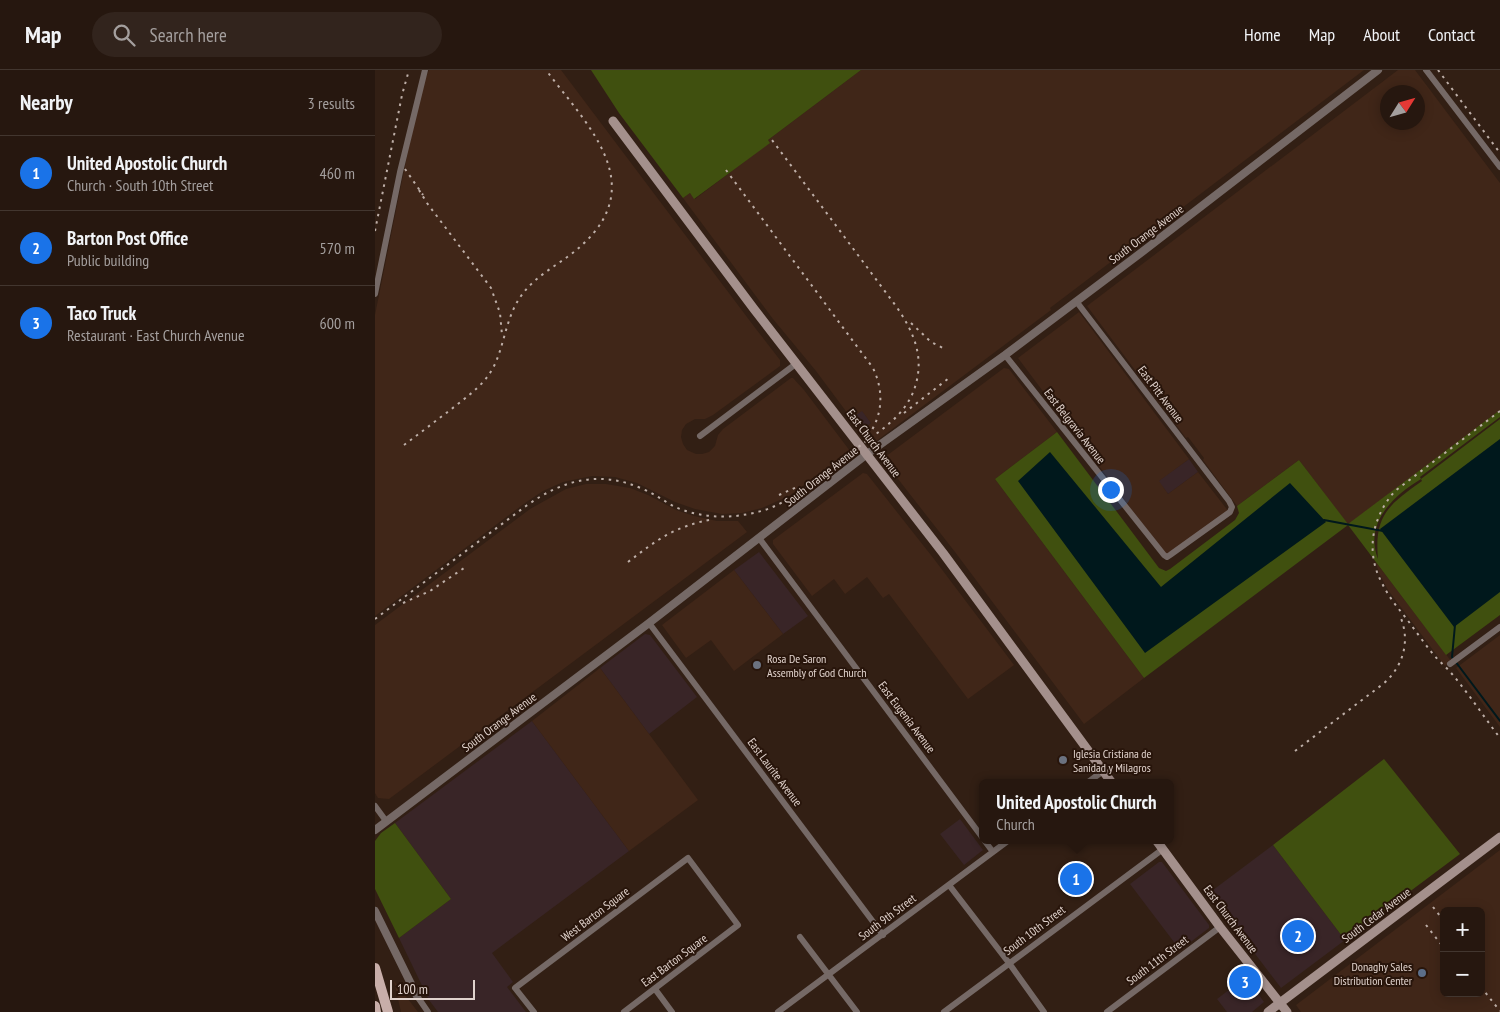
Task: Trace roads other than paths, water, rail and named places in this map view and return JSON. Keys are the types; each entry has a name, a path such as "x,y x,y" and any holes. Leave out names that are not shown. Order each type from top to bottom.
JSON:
{"main road":[{"name":"East Church Avenue","path":"613,121 943,553 1109,779"},
{"name":"South Cedar Avenue","path":"1267,1012 1500,838"},
{"name":"East Church Avenue","path":"1160,844 1220,927 1287,1012"},
{"path":"375,968 388,1012"},
{"path":"375,1006 376,1012"}],"street":[{"path":"375,294 402,163 425,70"},
{"name":"South Orange Avenue","path":"375,830 649,623 867,454 1005,355 1378,70"},
{"path":"1426,70 1500,167"},
{"name":"East Pitt Avenue","path":"1075,301 1229,501"},
{"name":"East Belgravia Avenue","path":"1005,355 1167,557 1230,512 1232,508 1229,501"},
{"path":"701,436 797,363"},
{"name":"East Eugenia Avenue","path":"759,538 979,834"},
{"name":"East Laurite Avenue","path":"649,623 883,935"},
{"path":"1450,664 1500,627"},
{"path":"1092,779 1103,771"},
{"path":"375,806 386,821"},
{"name":"East Eugenia Avenue","path":"987,844 993,852"},
{"name":"South 9th Street","path":"778,1012 1004,844"},
{"name":"South 10th Street","path":"944,1012 1163,848"},
{"name":"West Barton Square","path":"534,1012 515,988 688,858 738,925"},
{"path":"949,885 1045,1012"},
{"path":"375,911 417,996 428,1012"},
{"name":"East Barton Square","path":"624,1012 738,925"},
{"name":"South 11th Street","path":"1107,1012 1220,927"},
{"path":"800,937 857,1012"},
{"path":"655,989 672,1012"}],"water":[{"path":"1500,439 1500,592 1454,627 1380,529"},
{"path":"1050,452 1161,587 1290,483 1326,522 1145,653 1018,481"}],"waterway":[{"path":"1324,520 1383,531"},
{"path":"1455,625 1452,657 1500,721"}],"railway":[{"path":"375,231 402,95 409,70"},
{"path":"404,445 468,396 485,380 494,366 512,313 521,296 534,281 582,245 602,222 611,199 611,177 605,155 578,111 546,70"},
{"path":"1438,70 1500,153"},
{"path":"375,619 526,506 554,489 583,480 612,480 643,489 673,506 696,514 728,517 753,513 774,506 799,492 883,429 903,410 915,387 919,365 916,344 908,325 896,306 772,140"},
{"path":"405,169 423,195"},
{"path":"726,170 873,368 879,385 880,403 877,420 868,436"},
{"path":"419,190 491,288 500,313 502,335"},
{"path":"911,323 931,342 945,349"},
{"path":"904,413 949,378"},
{"path":"1500,411 1395,491 1387,501 1376,523 1373,547 1377,571 1384,588 1433,654 1464,689 1500,738"},
{"path":"779,495 797,487"},
{"path":"628,562 668,534 688,525 714,519"},
{"path":"403,603 430,591 467,566"},
{"path":"1295,751 1383,684 1396,670 1405,644 1405,635 1400,616"},
{"path":"1433,907 1440,916"},
{"path":"1426,925 1440,943"},
{"path":"1485,992 1500,1011"}],"place":[{"name":"Rosa De Saron Assembly of God Church","path":"757,665"},
{"name":"Iglesia Cristiana de Sanidad y Milagros","path":"1063,760"},
{"name":"United Apostolic Church","path":"1076,879"},
{"name":"Barton Post Office","path":"1298,936"},
{"name":"Donaghy Sales Distribution Center","path":"1422,973"},
{"name":"Taco Truck","path":"1245,982"}]}
